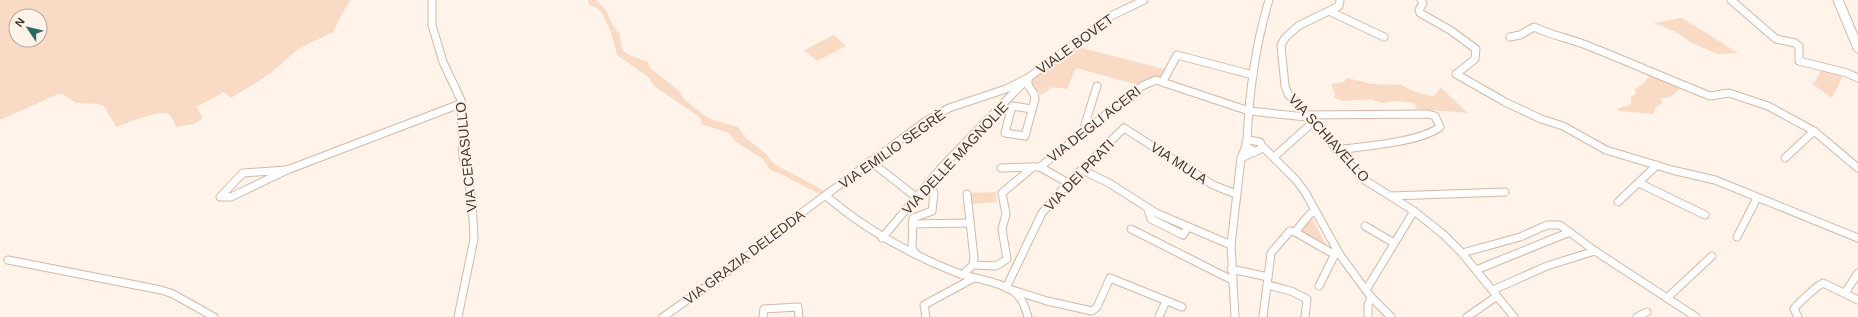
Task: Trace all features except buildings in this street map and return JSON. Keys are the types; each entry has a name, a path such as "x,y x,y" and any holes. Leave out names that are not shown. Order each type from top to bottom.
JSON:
{"main road":[{"path":"1838,0 1858,48"}],"street":[{"name":"VIA CERASULLO","path":"432,0 432,25 443,62 457,89 460,104 463,156 472,200 474,239 458,317"},
{"name":"VIALE BOVET","path":"1006,89 1028,78 1111,16 1144,0"},
{"path":"1235,317 1230,245 1240,158 1247,143 1253,75 1259,35 1269,0"},
{"name":"VIA SCHIAVELLO","path":"1340,0 1339,6 1331,12 1308,22 1286,35 1281,45 1285,86 1292,101 1363,179 1434,225 1462,253 1514,317"},
{"path":"1421,0 1423,3 1419,10 1420,13 1450,30 1476,49 1475,59 1456,72 1458,76 1535,116 1563,126 1606,150 1715,180 1858,238"},
{"path":"1731,0 1776,40 1794,43 1799,46 1799,61 1847,73 1858,78"},
{"path":"1331,12 1384,37"},
{"path":"1510,37 1520,35 1534,27 1552,36 1562,37 1590,46 1710,96 1729,93 1756,101 1814,131 1858,168"},
{"path":"1253,75 1177,55 1163,81 1249,111 1306,116 1428,114 1435,116 1440,127 1437,131 1422,136 1336,150"},
{"path":"1028,78 1028,85 1034,94 1035,99 1025,136 1005,133 1012,106 1032,109"},
{"name":"VIA DELLE MAGNOLIE","path":"882,238 929,182 1028,78"},
{"name":"VIA DEGLI ACERI","path":"1068,183 1036,167 1142,86 1156,80 1163,81"},
{"path":"1085,130 1085,124 1098,86"},
{"path":"1006,89 1010,91 1008,100"},
{"name":"VIA EMILIO SEGRÈ","path":"826,196 870,161 923,123 944,110 1006,89"},
{"path":"1018,90 1026,90 1034,94"},
{"path":"287,170 243,173 220,195 220,197 231,197 287,170 460,104"},
{"path":"1249,121 1258,140 1258,150"},
{"path":"1276,160 1312,123"},
{"name":"VIA DEI PRATI","path":"1006,288 1042,213 1068,183 1124,128"},
{"name":"VIA MULA","path":"1124,128 1213,185 1236,194"},
{"path":"1785,158 1798,144 1814,131"},
{"path":"1247,143 1253,139 1258,140"},
{"path":"1247,143 1276,160 1296,180 1315,211 1337,255 1371,297 1391,317"},
{"path":"1240,158 1246,154 1258,150"},
{"path":"870,161 916,197"},
{"path":"1618,202 1657,165"},
{"path":"1001,168 1036,167"},
{"path":"973,265 988,266 1004,263 1006,259 1002,229 1006,214 1002,194 1036,167"},
{"path":"1082,170 1108,183 1148,209 1150,219 1183,235 1188,227 1230,245"},
{"path":"918,257 912,249 912,224 913,218 916,215 929,213 932,211 934,193 929,182"},
{"path":"1639,183 1705,215"},
{"path":"1391,196 1505,192"},
{"path":"962,275 973,265 974,258 967,194"},
{"path":"826,196 855,221 882,238 918,257 962,275 1047,301 1092,311 1097,307 1110,278 1182,307"},
{"name":"VIA GRAZIA DELEDDA","path":"662,317 734,266 796,217 826,196"},
{"path":"1737,237 1757,198"},
{"path":"1295,232 1310,214 1315,211"},
{"path":"1366,290 1414,211"},
{"path":"912,224 969,223"},
{"path":"1462,253 1520,237 1547,225 1560,225 1595,251 1696,317"},
{"path":"1365,226 1394,243"},
{"path":"1131,229 1232,280"},
{"path":"1263,317 1271,253 1290,231 1295,232 1337,255"},
{"path":"1476,270 1570,232"},
{"path":"1467,317 1495,293 1547,266 1595,251"},
{"path":"1319,286 1337,255"},
{"path":"1667,298 1712,256"},
{"path":"8,260 161,290 173,294 214,317"},
{"path":"1231,269 1268,281 1307,299 1305,317"},
{"path":"1845,293 1858,273"},
{"path":"926,317 924,306 928,302 974,278"},
{"path":"1798,317 1794,309 1795,306 1805,299 1816,286 1821,283 1827,284 1858,300"},
{"path":"1006,288 1017,295 1022,302 1028,317"},
{"path":"1368,317 1368,305 1371,297"},
{"path":"1159,317 1166,301"},
{"path":"763,317 764,309 798,307 798,317"},
{"path":"1637,317 1647,312"}],"shaded area":[{"path":"0,0 351,0 341,15 333,32 298,49 271,73 231,98 224,92 196,107 202,116 202,119 193,124 176,127 171,116 163,113 150,115 116,127 104,106 98,104 76,103 63,94 58,94 0,120"},
{"path":"588,0 596,0 606,10 612,24 619,33 622,49 627,54 648,62 650,68 678,90 684,99 704,115 713,120 738,127 745,137 766,154 774,164 825,191 821,194 808,189 784,175 770,170 763,159 736,142 729,133 701,124 701,119 695,114 654,86 648,77 617,55 604,18 597,8 589,5"},
{"path":"1682,18 1738,53 1718,54 1692,43 1676,32 1654,23"},
{"path":"834,35 846,46 817,61 804,50"},
{"path":"1075,46 1167,70 1162,77 1139,85 1076,68 1067,89 1053,87 1041,95 1039,92 1034,91 1030,81"},
{"path":"1822,69 1844,74 1832,98 1811,83 1815,82"},
{"path":"1651,74 1682,87 1670,97 1661,98 1662,103 1655,107 1653,114 1619,111 1617,109 1631,104 1631,97 1636,94 1635,89 1644,83"},
{"path":"1347,78 1372,84 1401,85 1415,92 1432,96 1435,95 1441,88 1468,113 1417,109 1414,103 1395,101 1382,103 1371,99 1342,101 1334,97 1335,95 1331,84 1344,82"},
{"path":"996,192 997,202 971,204 970,193"},
{"path":"1311,216 1328,249 1300,232"}]}
